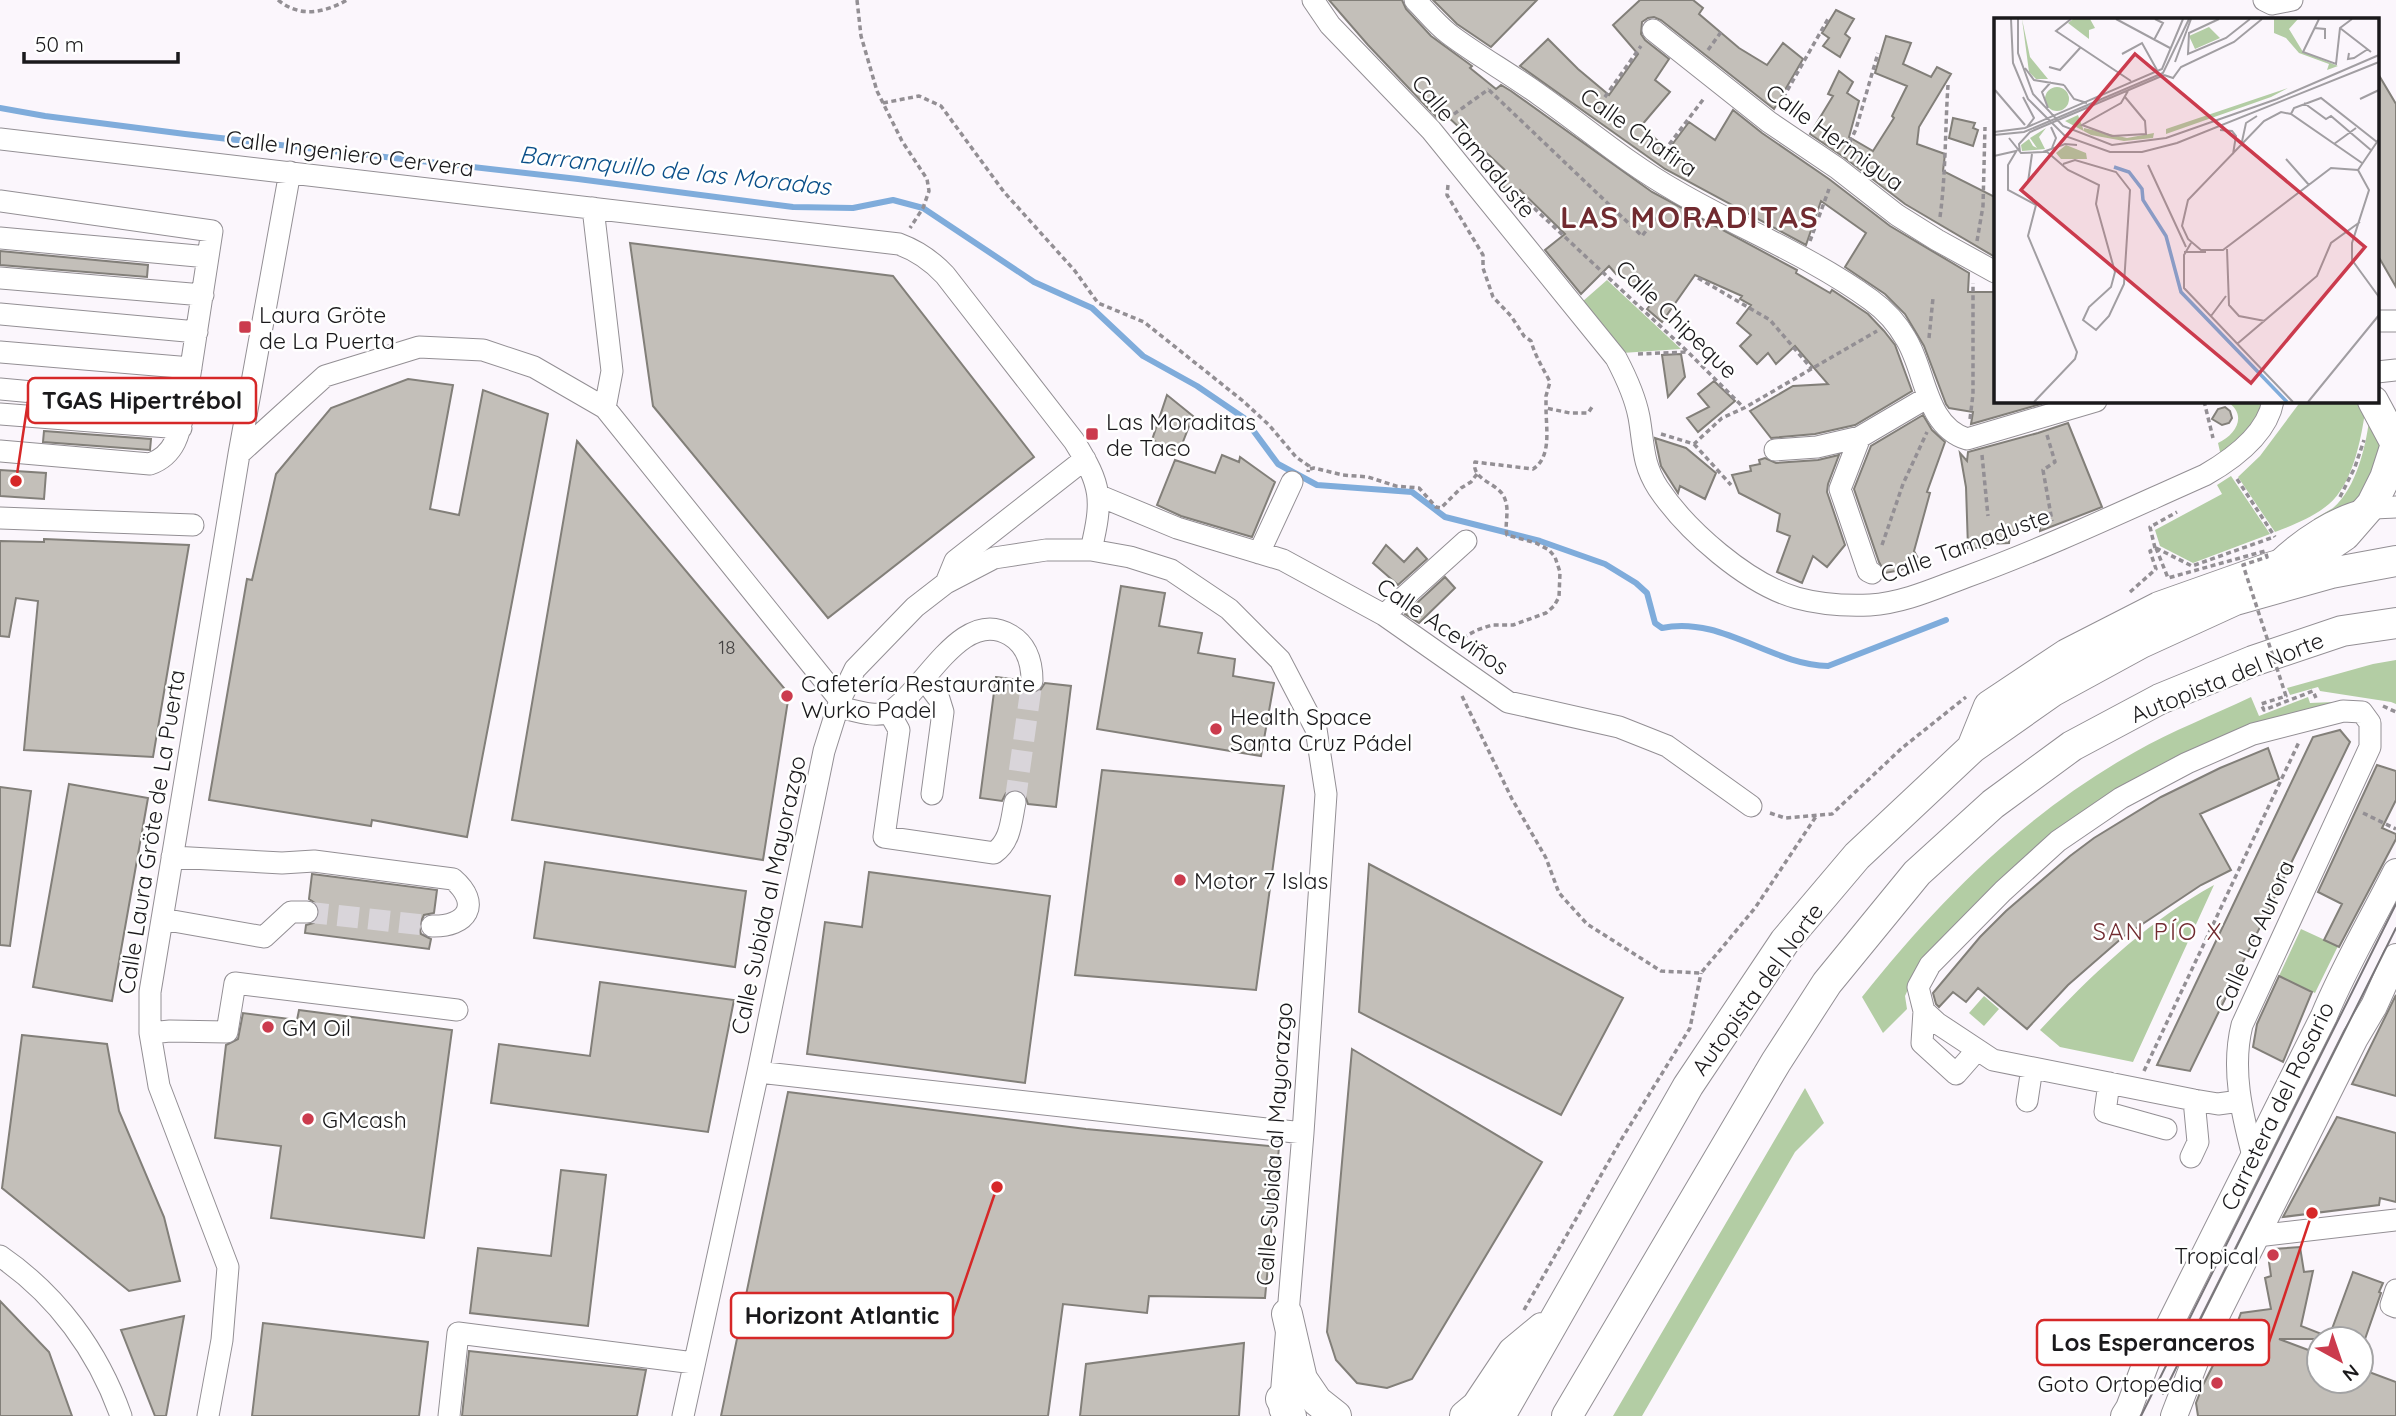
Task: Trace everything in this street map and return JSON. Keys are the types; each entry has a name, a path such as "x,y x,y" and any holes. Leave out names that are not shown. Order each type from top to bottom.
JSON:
{"highway":[{"path":"1972,748 1989,706 2067,654 2159,607 2272,566 2317,554 2382,508 2385,478 2396,444 2374,402"},
{"name":"Autopista del Norte","path":"1478,1413 1513,1352 1558,1314 1688,1086 1785,941 1857,856 1972,748 2053,691 2141,643 2235,600 2331,573 2396,561"},
{"name":"Autopista del Norte","path":"1567,1416 1776,1062 1827,983 1917,873 1993,804 2072,746 2160,699 2253,661 2342,631 2396,623"},
{"path":"1287,1314 1302,1379 1317,1401 1336,1416"}],"main road":[{"name":"Carretera del Rosario","path":"2124,1416 2147,1360 2168,1328 2396,872"},
{"name":"Carretera del Rosario","path":"2174,1416 2201,1346 2355,1038 2374,1006 2396,957"}],"street":[{"name":"Calle Tamaduste","path":"1313,0 1330,25 1439,124 1468,176 1616,358 1631,386 1647,468 1674,511 1730,561 1762,583 1796,598 1832,604 1871,605 1910,598 2056,541 2205,475 2226,463 2250,441 2272,407"},
{"name":"Calle Chafira","path":"1415,0 1448,33 1510,74 1647,174 1870,299 1894,321 1907,340 1933,406"},
{"path":"2263,0 2272,4 2292,0"},
{"name":"Calle Hermigua","path":"1653,30 1769,122 1837,168 1896,215 1994,271"},
{"name":"Calle Ingeniero Cervera","path":"0,139 899,244 926,258 945,275 1074,441 1095,478 1100,496 1091,550"},
{"name":"Calle Laura Gröte de La Puerta","path":"208,1416 222,1340 228,1267 159,1086 150,1033 150,992 239,454 290,172"},
{"path":"0,201 212,231 181,428 168,455 150,464 0,451"},
{"path":"593,208 612,371 605,408"},
{"path":"0,238 208,257"},
{"path":"0,278 203,295"},
{"path":"0,314 197,332"},
{"path":"2378,321 2396,321"},
{"path":"239,454 325,376 419,347 483,350 534,367 605,408 839,704 870,714 890,712 964,636 981,630 997,630 1008,634 1027,652 1032,665 1032,681"},
{"path":"0,352 191,368"},
{"path":"2378,372 2396,370"},
{"path":"0,389 185,406"},
{"path":"1775,450 1817,447 1860,438 1933,406 1958,436 1968,439 2084,403"},
{"path":"0,414 181,428"},
{"path":"1860,438 1840,489 1868,571 1872,573"},
{"path":"946,583 955,561 1085,459"},
{"path":"1259,553 1292,482"},
{"name":"Calle Aceviños","path":"1100,496 1177,528 1283,560 1384,615 1508,702 1619,727 1667,746 1751,806"},
{"path":"0,518 193,525"},
{"path":"1384,615 1466,541"},
{"name":"Calle Subida al Mayorazgo","path":"683,1416 824,751 839,704 855,669 915,607 946,583 994,558 1046,550 1091,550 1130,557 1171,570 1229,609 1280,660 1316,729 1326,794 1303,1133 1287,1314 1284,1410"},
{"path":"924,679 939,699 943,712 932,794"},
{"name":"Calle La Aurora","path":"2253,1156 2240,1101 2237,1045 2242,1025 2370,747 2370,723 2362,712 2343,711 2297,723"},
{"path":"890,712 899,730 884,837 994,853 1002,848 1009,836 1015,802"},
{"path":"1977,1050 1956,1074 1922,1043 1924,1011 1918,987 1930,965 2003,891 2058,841 2121,798 2187,763 2253,734 2297,723"},
{"path":"172,857 282,863 314,861 453,879 462,887 468,898 464,918 457,923 432,926"},
{"path":"162,919 264,937 292,912 307,912"},
{"path":"150,1033 227,1032 235,983 457,1010"},
{"path":"1924,1011 1937,1023 1993,1060 2218,1104 2240,1101"},
{"path":"2027,1101 2032,1068"},
{"path":"758,1072 1303,1133"},
{"path":"2109,1083 2105,1112 2165,1129"},
{"path":"2191,1157 2198,1142 2194,1100"},
{"path":"2257,1236 2396,1220"},
{"path":"0,1256 53,1300 83,1339 104,1375 121,1416"},
{"path":"2396,1290 2392,1305 2396,1307"},
{"path":"449,1416 458,1333 694,1363"}],"path":[{"path":"278,0 307,14 335,7 347,0"},
{"path":"856,0 861,36 877,91 902,141 927,179 929,191 922,208 899,244"},
{"path":"1769,122 1828,19"},
{"path":"1584,127 1653,30"},
{"path":"1647,174 1716,81"},
{"path":"1937,240 1945,181 1948,85"},
{"path":"1439,124 1489,90 1642,236 1675,191"},
{"path":"883,103 919,96 941,106 1004,192 1075,271 1098,303 1143,322 1243,401 1310,469"},
{"path":"1439,124 1456,127"},
{"path":"1464,136 1498,173 1492,178 1500,186"},
{"path":"1442,655 1459,639 1477,630 1492,625 1513,625 1546,613 1559,597 1560,572 1555,557 1540,545 1507,535 1506,501 1502,492 1477,474 1473,467 1475,462 1482,461 1520,469 1533,469 1540,464 1546,441 1546,396 1550,383 1535,357 1531,341 1493,297 1483,268 1483,255 1447,195 1452,180 1457,184 1488,162"},
{"name":"Calle Chipeque","path":"1507,193 1515,201 1521,196 1744,408"},
{"path":"1698,278 1770,320 1812,369"},
{"path":"1694,444 1722,418 1894,321"},
{"path":"1616,358 1622,355 1688,352"},
{"path":"2204,402 2213,438"},
{"path":"1872,573 1933,406"},
{"path":"1546,408 1570,413 1588,413 1592,407"},
{"path":"1639,417 1650,416 1652,431 1694,444 1731,485"},
{"path":"2042,417 2056,461 2043,470 2056,541"},
{"path":"2335,502 2355,467 2366,430"},
{"path":"1980,435 1988,516"},
{"path":"2226,463 2275,537"},
{"path":"1310,469 1419,488 1431,502 1441,508 1477,474"},
{"path":"1292,482 1306,476 1310,469"},
{"path":"2156,548 2192,566 2284,532"},
{"path":"2129,594 2156,569 2150,551 2156,548"},
{"path":"2156,548 2168,579 2264,551 2267,557 2243,565 2286,696 2261,704 2264,710 2313,691 2316,698"},
{"path":"1459,691 1512,799 1546,858 1559,893 1587,924 1661,971 1701,973"},
{"path":"1751,806 1785,818 1832,814 1902,748 1967,696"},
{"path":"2145,1066 2299,744 2297,723"},
{"path":"2343,805 2396,829"},
{"path":"1520,1317 1621,1140 1690,1028 1701,973 1755,908 1817,815"}],"green space":[{"path":"1607,280 1681,349 1622,353 1582,302"},
{"path":"2227,402 2264,402 2264,414 2221,456 2218,443 2235,429 2237,424 2237,412"},
{"path":"2300,402 2354,402 2365,412 2354,461 2337,496 2317,513 2275,532 2238,477 2260,456"},
{"path":"2370,413 2380,428 2380,449 2375,469 2359,501 2314,527 2314,519 2333,508 2354,477 2363,451"},
{"path":"2231,476 2270,534 2193,563 2160,546 2155,530 2222,494 2217,485"},
{"path":"2396,660 2396,704 2320,691 2318,687 2290,695 2287,688 2373,664"},
{"path":"2251,697 2259,716 2308,697 2310,703 2333,702 2169,763 1916,972 1905,996 1907,1009 1883,1033 1862,997 1922,926 1986,861 2057,802 2095,776 2149,744"},
{"path":"2214,885 2133,1062 2060,1047 2040,1030 2121,950 2166,915"},
{"path":"2301,929 2338,946 2315,993 2279,976"},
{"path":"1984,996 1999,1009 1984,1026 1969,1013"},
{"path":"1805,1088 1824,1123 1795,1152 1642,1416 1613,1416"}],"building":[{"path":"1329,0 1402,0 1406,9 1431,36 1472,66 1470,68 1496,89 1501,85 1511,91 1652,192 1797,270 1796,273 1830,293 1832,290 1868,314 1895,345 1912,391 1855,425 1815,434 1771,438 1750,411 1793,386 1828,384 1795,346 1776,364 1768,353 1757,364 1740,346 1751,335 1737,323 1751,305 1740,299 1742,296 1695,275 1662,322 1647,309 1651,304 1609,266 1581,294 1545,250 1565,234 1520,190 1514,196 1497,181 1507,172 1446,115 1439,120"},
{"path":"1433,0 1537,0 1491,47 1457,24"},
{"path":"1640,0 1693,0 1703,8 1699,14 1739,48 1767,65 1783,43 1803,59 1774,109 1661,20 1648,18 1642,22 1641,34 1669,59 1655,80 1670,92 1641,126 1668,150 1689,122 1715,140 1733,110 1890,226 1969,273 1968,292 1994,292 1994,402 2041,404 1971,424 1973,412 1949,408 1946,404 1924,346 1905,314 1885,294 1845,267 1866,233 1821,201 1806,245 1665,169 1520,66 1548,39 1609,95 1638,54 1613,25"},
{"path":"1836,10 1854,19 1845,34 1850,38 1840,57 1823,46 1829,38 1822,33"},
{"path":"1886,36 1911,43 1903,64 1931,77 1937,67 1951,74 1919,127 1917,144 1945,154 1943,171 1994,196 1994,256 1905,204 1810,134 1833,96 1828,94 1839,71 1853,82 1847,93 1859,101 1849,137 1873,151 1894,118 1892,116 1907,86 1875,73"},
{"path":"2378,74 2396,104 2396,287 2378,256"},
{"path":"1953,118 1975,123 1973,128 1978,130 1973,146 1949,138"},
{"path":"630,243 893,276 1034,457 828,618 653,406"},
{"path":"0,251 148,265 147,277 0,265"},
{"path":"1681,354 1685,377 1668,397 1662,355"},
{"path":"408,379 453,385 430,509 459,515 483,390 548,414 467,837 372,820 371,826 209,800 247,579 252,580 276,474 331,408"},
{"path":"1714,381 1735,401 1698,432 1687,418 1709,407 1698,394"},
{"path":"1167,395 1193,416 1179,452 1152,440"},
{"path":"2225,407 2232,418 2229,423 2222,425 2212,419 2218,409"},
{"path":"1923,415 1932,430 1945,442 1927,492 1930,493 1914,551 1919,560 1901,570 1885,573 1854,489 1871,446"},
{"path":"2068,423 2102,507 2040,531 2040,523 2010,532 2009,543 1986,544 1986,548 1968,548 1966,487 1960,453 1967,461 1968,452"},
{"path":"44,431 151,439 150,450 43,442"},
{"path":"1655,438 1686,448 1716,473 1705,499 1680,486 1678,493 1661,466"},
{"path":"577,441 789,694 763,860 512,820"},
{"path":"1222,455 1239,462 1240,457 1275,482 1252,537 1181,516 1157,505 1175,460 1215,473"},
{"path":"1839,455 1827,492 1845,545 1827,567 1813,556 1802,583 1777,572 1790,536 1777,531 1780,514 1739,493 1732,475 1751,471 1750,466 1760,464 1759,460 1765,458 1776,463 1818,460"},
{"path":"0,470 46,473 44,499 0,496"},
{"path":"44,539 189,545 153,757 24,750 38,601 16,598 9,637 0,636 0,541 44,542"},
{"path":"1386,545 1404,562 1417,548 1427,559 1398,585 1373,563"},
{"path":"1445,577 1455,588 1419,623 1405,614"},
{"path":"1121,586 1165,593 1159,626 1202,633 1198,653 1235,659 1233,676 1274,683 1261,756 1097,729"},
{"path":"996,677 1019,680 1021,688 1032,694 1039,692 1045,683 1071,686 1056,807 1028,804 1024,793 1017,789 1006,793 1002,801 980,798"},
{"path":"2340,730 2350,742 2190,1071 2157,1065 2313,737"},
{"path":"2268,748 2279,779 2200,814 2231,870 2201,885 2123,937 2068,985 2027,1029 1978,988 1966,1002 1953,992 1939,1007 1936,1004 1933,993 1980,937 2070,856 2161,797"},
{"path":"2377,765 2396,771 2396,800 2382,828 2396,834 2396,839 2339,947 2324,940 2342,904 2318,892"},
{"name":"Motor 7 Islas","path":"1102,770 1284,786 1256,990 1075,975"},
{"path":"69,784 148,798 112,1001 33,987"},
{"path":"0,787 31,791 10,946 0,945"},
{"path":"545,862 746,891 735,967 534,938"},
{"path":"1369,864 1623,998 1561,1115 1359,1012"},
{"path":"869,872 1050,896 1025,1083 807,1054 825,922 862,927"},
{"path":"312,874 437,890 434,913 424,915 419,926 421,934 431,939 429,949 305,933 306,925 314,923 320,913 318,905 309,899"},
{"path":"2279,976 2312,992 2283,1062 2253,1047 2257,1024"},
{"path":"600,982 734,1000 708,1132 491,1103 499,1044 590,1056"},
{"path":"2396,995 2396,1096 2352,1084"},
{"path":"299,1010 452,1030 424,1238 271,1218 281,1146 215,1138 226,1045 238,1039 243,1013 297,1020"},
{"path":"22,1035 107,1044 119,1111 164,1217 180,1281 129,1291 2,1188"},
{"path":"1352,1049 1542,1162 1412,1379 1387,1388 1357,1383 1336,1360 1327,1332"},
{"path":"788,1092 1086,1129 1279,1147 1265,1298 1149,1296 1147,1313 1063,1304 1048,1416 721,1416"},
{"path":"2337,1117 2396,1133 2396,1202 2380,1198 2379,1205 2283,1217"},
{"path":"561,1170 606,1175 588,1326 470,1313 478,1248 551,1256"},
{"path":"2300,1247 2304,1272 2313,1271 2301,1326 2305,1328 2305,1339 2279,1339 2305,1349 2305,1395 2375,1395 2375,1374 2396,1382 2396,1416 2198,1416 2196,1403 2203,1385 2226,1340 2231,1339 2241,1313 2271,1309 2265,1278 2271,1276 2269,1262 2273,1249"},
{"path":"2353,1272 2383,1283 2379,1292 2381,1293 2370,1325 2333,1325"},
{"path":"0,1301 49,1352 72,1416 0,1416"},
{"path":"184,1316 166,1416 155,1416 121,1330"},
{"path":"263,1323 428,1342 419,1416 252,1416"},
{"path":"1244,1343 1239,1416 1080,1416 1086,1364"},
{"path":"469,1351 646,1370 637,1416 462,1416"}],"waterway":[{"name":"Barranquillo de las Moradas","path":"0,108 185,134 578,179 793,207 853,208 893,200 923,208 1034,282 1092,308 1143,356 1197,386 1244,418 1278,464 1317,485 1412,492 1445,517 1540,541 1605,564 1647,593 1655,623 1662,628 1705,628 1787,658 1828,666 1946,620"}],"tunnel":[{"path":"1015,802 1032,681"},
{"path":"307,912 432,926"}],"tram line":[{"path":"2141,1416 2396,904"},
{"path":"2163,1394 2396,928"}],"place":[{"name":"Laura Gröte de La Puerta","path":"245,327"},
{"name":"Las Moraditas de Taco","path":"1092,434"},
{"name":"TGAS Hipertrébol","path":"16,481"},
{"name":"Cafetería Restaurante Wurko Padel","path":"787,696"},
{"name":"Health Space Santa Cruz Pádel","path":"1216,729"},
{"name":"Motor 7 Islas","path":"1180,880"},
{"name":"GM Oil","path":"268,1027"},
{"name":"GMcash","path":"308,1119"},
{"name":"Horizont Atlantic","path":"997,1187"},
{"name":"Los Esperanceros","path":"2312,1213"},
{"name":"Tropical","path":"2273,1255"},
{"name":"Goto Ortopedia","path":"2217,1383"}],"district":[{"name":"LAS MORADITAS","path":"1690,217"},
{"name":"SAN PÍO X","path":"2158,931"}]}
